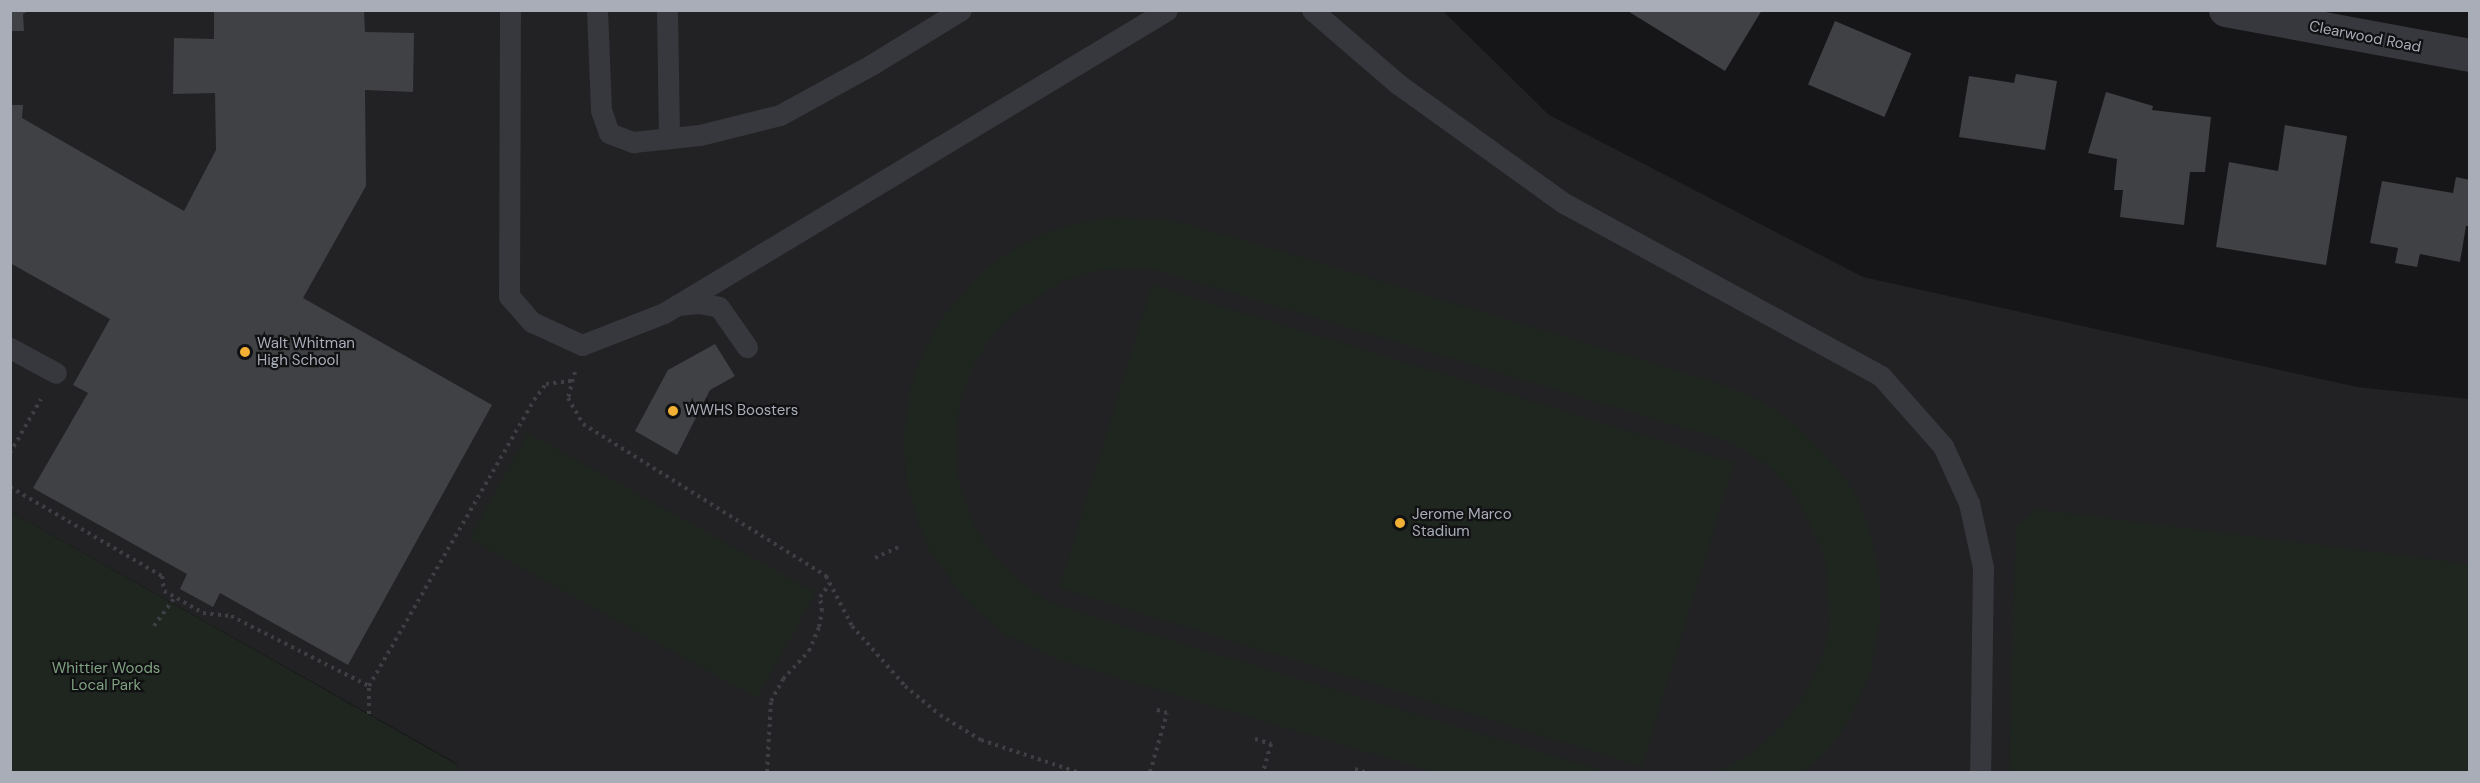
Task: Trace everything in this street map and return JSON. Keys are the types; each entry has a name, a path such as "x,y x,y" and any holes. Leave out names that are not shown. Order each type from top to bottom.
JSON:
{"street":[{"name":"Clearwood Road","path":"2226,10 2469,55"}],"lane":[{"path":"510,10 509,296 532,322 582,345 664,313 1167,10"},
{"path":"597,10 601,110 609,134 633,142 700,135 780,115 871,65 961,10"},
{"path":"667,10 669,138"},
{"path":"1312,10 1398,84 1562,202 1881,376 1942,446 1969,503 1983,567 1980,772"},
{"path":"677,305 699,303 719,308 747,347"},
{"path":"10,348 56,373"}],"path":[{"path":"582,345 568,398 583,424 826,576 852,626 905,686 940,715 981,740 1077,772"},
{"path":"10,453 56,373"},
{"path":"369,714 369,686 534,400 546,384 572,381"},
{"path":"10,487 162,576 165,591 203,614 231,616 369,686"},
{"path":"875,558 901,546"},
{"path":"768,772 771,701 783,679 809,651 819,627 822,611 820,597 830,583"},
{"path":"154,626 175,597"},
{"path":"1150,772 1167,713 1154,709"},
{"path":"1255,739 1271,744 1263,772"},
{"path":"1355,769 1365,772"}],"shaded area":[{"name":"Walt Whitman High School","path":"11,11 1443,11 1549,115 1863,277 2357,387 2469,399 2469,772 459,772 456,763 11,512"}],"green space":[{"path":"1112,217 1171,220 1277,250 1715,382 1757,399 1793,422 1826,455 1854,491 1869,528 1879,574 1880,619 1871,671 1849,721 1824,755 1804,772 1709,772 1727,767 1756,751 1782,726 1805,694 1822,657 1830,624 1825,557 1796,496 1767,465 1736,445 1704,434 1152,269 1100,270 1065,280 1012,315 991,337 973,367 961,398 956,433 956,467 964,500 976,529 994,557 1017,580 1046,600 1077,612 1608,772 1434,772 1062,661 1006,635 965,600 929,549 919,525 906,479 904,435 910,391 918,365 939,322 981,273 1013,249 1044,233 1077,223"},
{"name":"Jerome Marco Stadium","path":"1152,285 1734,463 1642,766 1059,588"},
{"path":"528,433 816,593 757,698 469,539"},
{"path":"2036,509 2469,564 2469,772 2009,772 2016,527"},
{"name":"Whittier Woods Local Park","path":"11,512 456,764 459,772 11,772"}],"building":[{"path":"10,10 30,10 23,14 24,31 10,31"},
{"name":"Walt Whitman High School","path":"214,10 364,10 365,32 414,33 413,92 365,90 366,186 303,298 492,405 348,665 220,593 213,607 180,589 187,574 33,488 88,393 73,385 110,319 10,263 10,105 23,105 22,118 184,211 216,150 215,93 173,94 174,38 214,39"},
{"path":"1626,10 1762,10 1725,71"},
{"path":"1835,21 1911,53 1884,117 1808,85"},
{"path":"2016,74 2057,81 2045,150 1959,137 1969,76 2014,83"},
{"path":"2106,92 2153,106 2152,110 2211,117 2205,172 2190,172 2184,225 2120,217 2123,190 2114,190 2117,159 2088,153"},
{"path":"2285,125 2347,136 2326,265 2216,247 2229,162 2278,171"},
{"path":"2456,177 2470,180 2470,226 2466,226 2460,262 2420,254 2417,267 2395,263 2398,248 2370,243 2382,181 2453,193"},
{"name":"WWHS Boosters","path":"715,344 735,376 710,390 677,455 635,431 668,370"}],"place":[{"name":"Walt Whitman High School","path":"245,352"},
{"name":"WWHS Boosters","path":"673,411"},
{"name":"Jerome Marco Stadium","path":"1400,523"}]}
